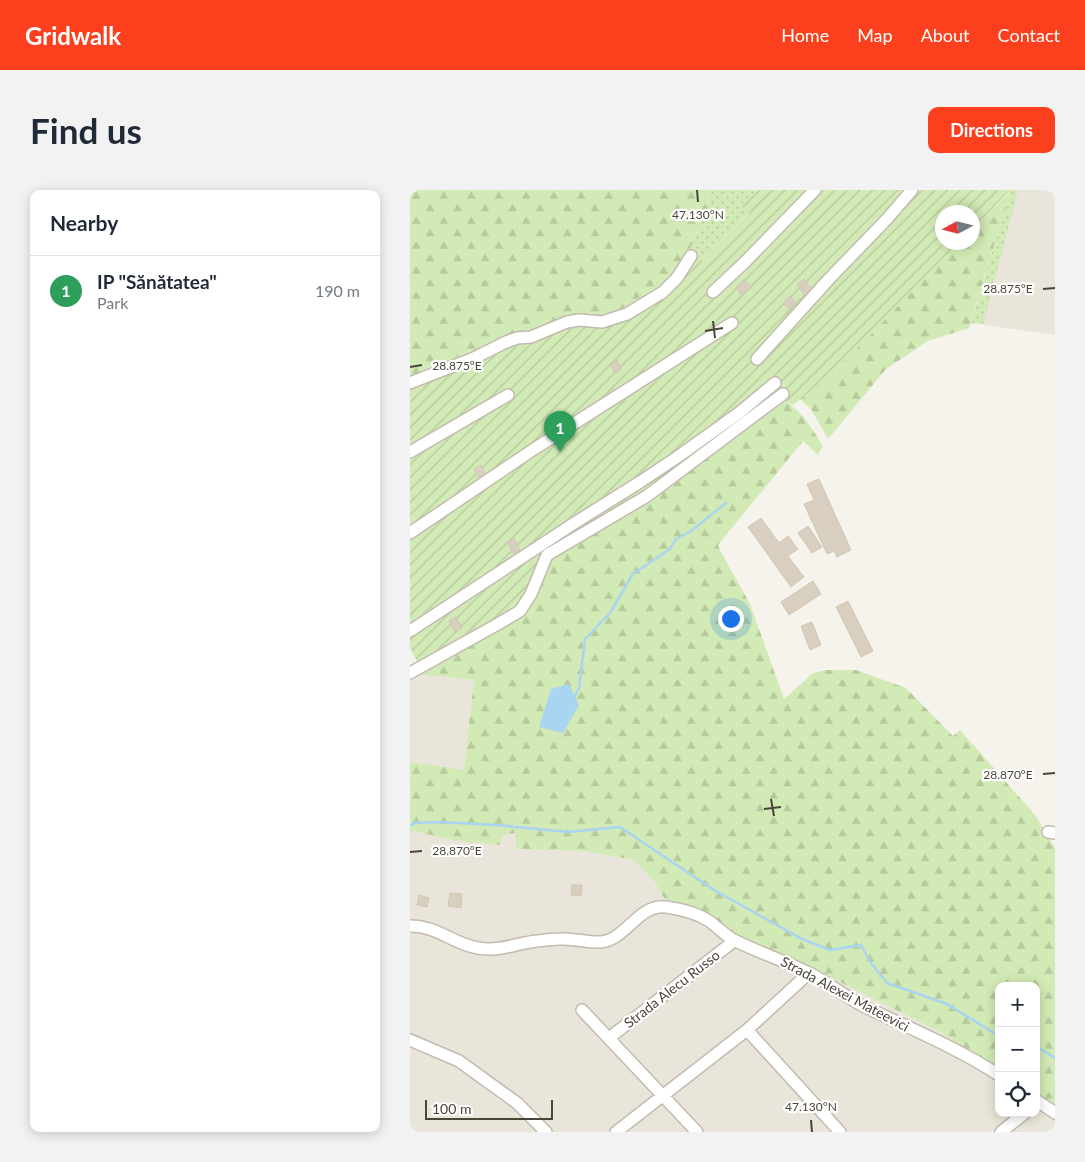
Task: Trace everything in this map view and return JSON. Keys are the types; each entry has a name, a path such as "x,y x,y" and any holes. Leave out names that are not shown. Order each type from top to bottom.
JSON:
{"street":[{"path":"713,292 746,262 815,190"},
{"path":"757,359 886,220 905,192"},
{"path":"410,383 474,358 506,342 517,338 531,337 567,322 579,320 602,322 627,314 663,292 677,278 691,256"},
{"path":"410,534 534,450 732,323"},
{"path":"410,631 648,477 739,413 775,383"},
{"path":"410,673 520,610 531,594 547,555 647,496 783,394"},
{"path":"410,452 508,395"},
{"name":"Strada Alexei Mateevici","path":"410,926 436,930 456,941 473,947 488,949 536,941 563,939 599,942 615,938 648,910 663,907 699,916 734,941 809,973 857,1003 946,1045 995,1073"},
{"name":"Strada Alecu Russo","path":"609,1038 734,941"},
{"path":"616,1132 661,1095 747,1030 809,973"},
{"path":"582,1010 697,1132"},
{"path":"747,1030 840,1132"},
{"path":"413,1046 459,1061 517,1103 546,1132"},
{"path":"1040,1103 1055,1113"},
{"path":"1001,1132 1020,1117"}],"shaded area":[{"path":"1011,190 1055,190 1055,335 971,323"},
{"path":"410,670 416,674 474,680 464,770 503,835 516,833 517,849 584,851 634,860 654,881 664,898 691,907 751,943 810,967 944,1034 995,1068 995,1117 1040,1117 1040,1099 1055,1109 1055,1132 410,1132"}],"green space":[{"path":"410,190 710,190 707,210 691,246 672,277 614,314 569,313 536,329 519,330 410,376"},
{"path":"710,190 757,190 742,205 749,213 701,263 691,246 707,210"},
{"path":"757,190 1010,190 980,222 980,205 935,205 935,250 952,250 835,371 793,405 781,399 562,548 546,570 534,598 418,663 410,648 410,376 519,330 536,329 569,313 615,314 672,277 691,246 702,262 749,214 741,205"},
{"path":"1011,190 1018,190 983,324 971,323"},
{"path":"1011,190 969,328 928,341 886,369 828,439 811,409 800,399 835,371 952,250 980,250 980,222"},
{"path":"781,399 795,408 823,446 818,455 803,441 718,545 750,604 784,699 813,673 826,670 856,670 906,688 953,736 960,730 1036,816 1055,848 1055,1109 1040,1099 1040,982 995,982 995,1068 944,1034 810,967 751,943 691,907 664,898 654,881 634,860 584,851 516,849 516,833 503,835 499,845 457,841 414,831 410,832 410,762 464,770 474,680 416,674 546,570 562,549"}],"water":[{"path":"569,684 579,705 563,733 539,727 551,689"}],"building":[{"path":"804,279 813,291 806,297 797,285"},
{"path":"745,280 751,288 741,295 736,287"},
{"path":"790,296 796,303 789,309 783,303"},
{"path":"617,360 621,369 615,373 610,364"},
{"path":"481,465 485,474 478,477 474,469"},
{"path":"819,479 851,550 837,557 834,551 827,554 804,504 814,500 807,484"},
{"path":"761,518 779,543 788,536 798,549 788,556 804,577 791,587 748,527"},
{"path":"808,526 822,547 812,553 798,533"},
{"path":"514,538 520,550 513,553 507,542"},
{"path":"813,581 821,594 789,615 781,602"},
{"path":"848,601 873,651 861,657 836,607"},
{"path":"456,617 462,628 455,632 449,621"},
{"path":"812,622 821,645 810,650 801,626"},
{"path":"572,885 582,885 581,896 571,895"},
{"path":"450,893 462,894 461,908 448,906"},
{"path":"419,895 429,898 427,907 417,905"}],"waterway":[{"path":"575,696 579,688 585,639 610,613 633,574 670,549 676,539 691,531 726,503"},
{"path":"410,825 439,822 568,832 620,827 714,890 802,939 830,950 861,945 871,963 887,983 947,1004 995,1034"},
{"path":"1040,1049 1055,1058"}],"place":[{"name":"IP \"Sănătatea\"","path":"560,452"}]}
